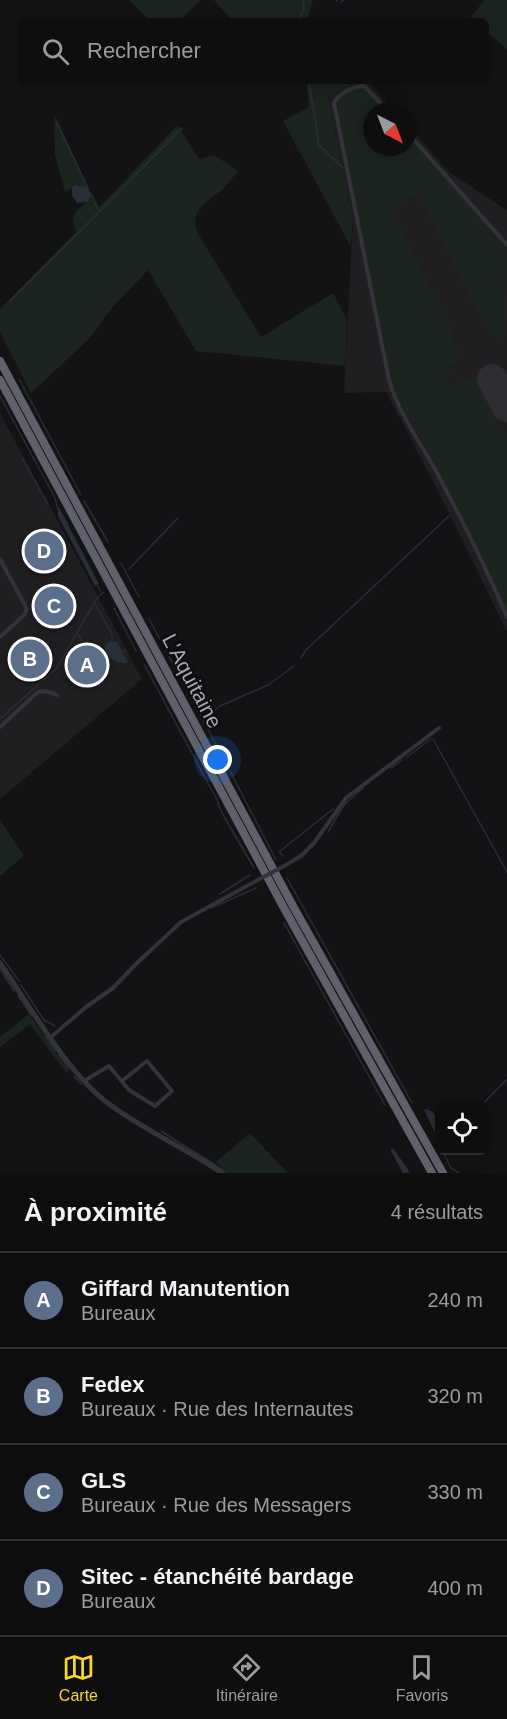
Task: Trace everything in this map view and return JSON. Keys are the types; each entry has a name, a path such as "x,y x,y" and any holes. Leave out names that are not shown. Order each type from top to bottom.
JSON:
{"highway":[{"name":"L'Aquitaine","path":"0,361 304,927 442,1173"},
{"name":"L'Aquitaine","path":"0,380 297,931 432,1173"}],"street":[{"path":"379,102 364,86 341,95 334,103 389,380 395,399 438,476 507,617"},
{"path":"417,143 507,245"},
{"path":"0,559 27,609 24,615 0,637"},
{"path":"0,728 38,692 46,691 57,695"},
{"path":"51,1037 86,1007 113,988 182,922 300,856 314,843 346,798 439,728"},
{"path":"0,963 84,1081 118,1111 222,1173"},
{"path":"84,1081 109,1066 129,1090 155,1106 172,1091 147,1061 122,1081"}],"shaded area":[{"path":"129,0 201,0 182,18 147,18"},
{"path":"214,0 313,0 308,18 230,18"},
{"path":"484,0 507,0 507,49 489,34 489,18 470,18"},
{"path":"306,84 352,84 328,96 353,219 351,247 283,121 309,107"},
{"path":"352,84 370,84 386,102 363,102 363,156 417,156 417,136 449,172 507,210 507,632 437,489 386,392 344,393 353,219 328,96"},
{"path":"363,88 378,102 363,102 363,156 417,156 417,143 507,244 506,338 494,334 473,303 418,194 392,208 447,317 458,353 454,365 414,376 391,379 337,111 340,102 354,90"},
{"path":"54,114 87,189 78,185 65,192 55,155"},
{"path":"178,125 199,159 214,155 238,171 224,188 200,209 195,225 197,232 261,337 333,293 347,320 345,366 196,351 148,270 111,309 88,340 31,393 0,332 0,309 76,232 74,215 92,195 99,207"},
{"path":"75,185 88,188 92,195 87,202 77,203 72,195 72,187"},
{"path":"452,367 447,380 452,389 476,376 507,438 507,613 436,466 400,403 392,381"},
{"path":"0,413 142,679 0,799"},
{"path":"58,509 99,584 95,586 58,516"},
{"path":"110,641 117,642 128,663 109,657 105,646"},
{"path":"0,820 24,856 0,876"},
{"path":"29,1014 69,1071 67,1074 30,1024 0,1047 0,1037"},
{"path":"424,1110 430,1110 435,1115 435,1133"},
{"path":"250,1133 288,1173 229,1173 216,1162"},
{"path":"392,1147 409,1173 403,1173 391,1151"}],"waterway":[{"path":"300,18 304,10 303,0"},
{"path":"309,84 319,145 343,168"},
{"path":"57,123 88,188"},
{"path":"92,195 99,212 182,128"},
{"path":"10,301 98,213"},
{"path":"19,379 81,495"},
{"path":"0,396 55,498 58,509"},
{"path":"22,458 48,504"},
{"path":"84,501 108,542"},
{"path":"301,658 306,650 449,516"},
{"path":"129,569 178,518"},
{"path":"121,563 139,597"},
{"path":"97,585 101,592"},
{"path":"0,719 56,669 97,598 104,592"},
{"path":"95,604 112,638"},
{"path":"114,608 136,651"},
{"path":"149,619 227,765"},
{"path":"78,634 82,641"},
{"path":"144,664 222,813 254,868"},
{"path":"210,714 220,706 268,685 294,666"},
{"path":"407,757 431,739"},
{"path":"433,739 507,872"},
{"path":"391,768 402,760"},
{"path":"230,771 276,860"},
{"path":"328,832 344,805 363,788"},
{"path":"283,856 279,852 333,809"},
{"path":"220,894 250,875"},
{"path":"287,878 412,1103"},
{"path":"211,908 256,888"},
{"path":"284,923 385,1105"},
{"path":"0,955 19,981"},
{"path":"0,969 14,991"},
{"path":"21,985 44,1020 55,1026"},
{"path":"18,996 22,1001"},
{"path":"23,1003 32,1016"},
{"path":"46,1037 56,1051"},
{"path":"59,1055 69,1069"},
{"path":"74,1076 81,1084"},
{"path":"486,1101 507,1079"},
{"path":"161,1131 228,1173"},
{"path":"444,1155 451,1168 459,1173"}],"runway":[{"path":"492,379 507,407"}],"place":[{"name":"Sitec - étanchéité bardage","path":"44,551"},
{"name":"GLS","path":"54,606"},
{"name":"Fedex","path":"30,659"},
{"name":"Giffard Manutention","path":"87,665"}]}
